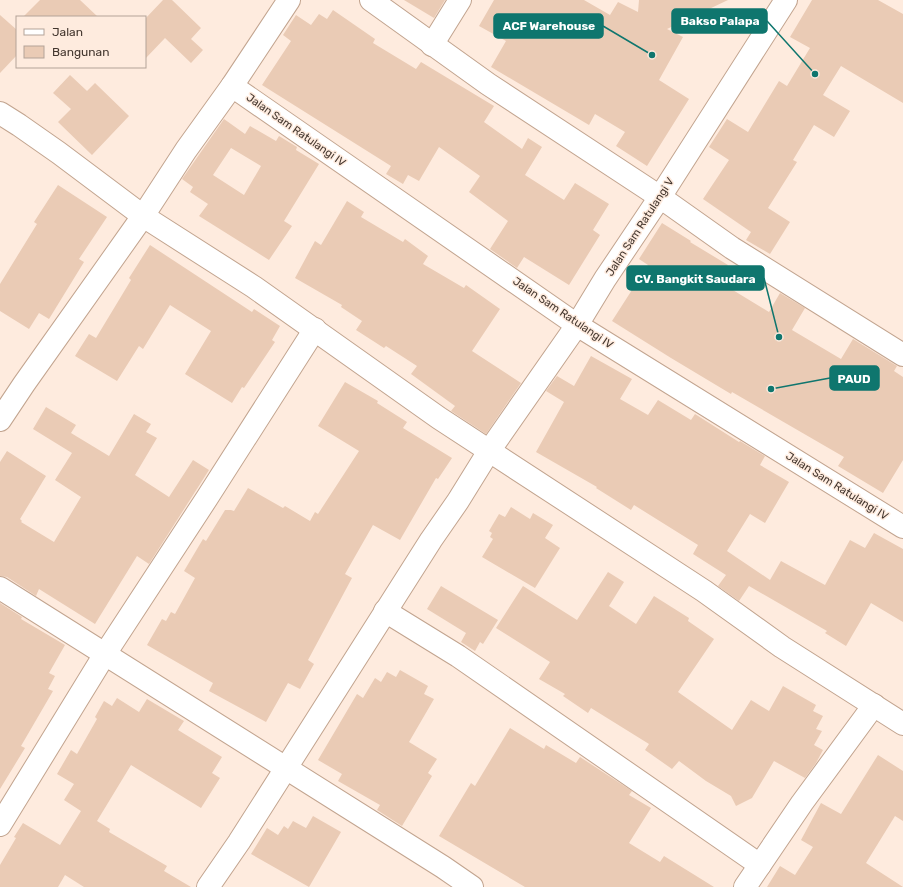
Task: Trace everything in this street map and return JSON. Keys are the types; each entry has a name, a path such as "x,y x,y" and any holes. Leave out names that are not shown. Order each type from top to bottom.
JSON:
{"street":[{"path":"0,420 143,216 186,150 232,86 289,0"},
{"path":"371,0 494,88 660,197 732,248 903,355"},
{"path":"432,45 460,0"},
{"name":"Jalan Sam Ratulangi V","path":"208,887 489,451 577,325 605,279 660,197 786,0"},
{"name":"Jalan Sam Ratulangi IV","path":"232,86 577,325 903,527"},
{"path":"0,113 60,153 143,216 254,287 439,418 704,591 782,647 903,724"},
{"path":"0,825 105,654 208,498 314,329"},
{"path":"0,588 472,887"},
{"path":"385,611 458,656 760,865"},
{"path":"745,887 802,803 874,705"}],"building":[{"path":"40,0 80,0 97,16 24,16"},
{"path":"163,0 172,0 201,28 191,39 203,50 191,63 165,38 146,58 146,18"},
{"path":"404,0 445,0 434,18"},
{"path":"494,0 584,0 610,15 618,2 638,12 639,0 728,0 667,29 683,37 659,80 689,99 647,166 616,146 625,132 595,114 589,125 491,67 506,41 479,26"},
{"path":"812,0 878,0 903,14 903,103 841,66 823,95 850,111 834,137 814,125 793,160 797,162 768,208 790,222 770,254 746,240 751,232 703,199 729,160 709,147 727,119 748,132 779,81 787,86 810,48 790,37"},
{"path":"333,10 375,39 373,43 416,69 421,62 494,106 484,122 522,149 528,138 542,147 525,175 564,200 575,183 609,204 593,230 600,235 569,285 524,257 517,268 490,249 508,221 469,192 480,176 439,147 419,181 408,175 403,184 386,174 391,166 262,85 291,41 283,35 296,15 311,25 319,14 327,19"},
{"path":"0,15 16,29 16,56 0,73"},
{"path":"70,75 87,91 95,83 129,116 92,155 58,122 71,109 53,93"},
{"path":"224,119 245,134 250,126 276,141 279,136 297,147 296,150 319,164 284,221 292,226 269,260 199,216 208,204 190,192 193,187 182,179","holes":["231,148 261,166 244,195 213,175"]},
{"path":"58,185 107,217 79,259 84,262 49,319 39,313 29,329 0,311 0,284 37,224 34,222"},
{"path":"347,201 364,212 361,217 403,242 405,239 428,256 423,264 464,288 466,285 500,309 472,351 521,383 486,434 451,411 455,406 411,374 417,366 386,346 384,348 356,330 362,321 341,307 342,305 295,278 315,241 321,245"},
{"path":"662,223 728,265 718,281 769,312 780,293 805,308 792,330 841,359 853,339 897,366 894,371 903,377 903,460 883,493 838,466 844,457 732,392 731,394 612,321 648,265 639,259"},
{"path":"150,245 252,312 254,309 280,326 272,340 275,342 232,403 185,374 211,331 170,305 143,349 139,346 117,381 75,356 89,334 96,338 131,280 129,278"},
{"path":"591,356 632,379 620,399 648,415 658,400 691,420 695,414 739,442 740,441 765,456 760,465 789,482 765,523 750,514 727,551 770,580 781,561 825,585 850,540 865,548 874,533 903,549 903,622 871,603 846,646 825,633 827,631 749,586 739,601 718,586 726,575 693,554 698,545 634,505 631,510 596,488 597,487 536,452 564,402 546,391 557,376 574,386"},
{"path":"345,382 378,401 377,403 407,422 403,428 452,458 438,479 436,478 400,540 373,525 345,574 352,578 308,660 314,664 300,689 288,683 266,722 209,691 213,683 147,645 162,619 166,621 171,612 175,614 195,578 184,571 203,539 206,541 225,510 234,511 248,488 283,508 285,506 310,521 315,512 318,514 359,451 318,426"},
{"path":"46,407 76,425 71,433 109,456 134,414 151,424 146,432 157,438 135,475 169,497 193,460 209,470 149,564 137,556 95,624 39,589 36,596 7,577 0,576 0,462 7,451 46,476 20,519 22,521 21,522 54,542 81,497 55,480 72,453 33,429"},
{"path":"511,507 530,519 533,513 553,525 545,538 560,548 535,588 482,557 493,539 490,537 492,533 489,531 499,514 505,517"},
{"path":"608,572 624,582 609,606 636,624 654,596 689,618 688,621 714,639 678,692 732,730 751,700 769,711 783,686 816,705 813,711 823,716 816,729 822,731 814,745 823,750 805,778 774,761 752,798 736,806 731,796 706,781 679,761 672,769 645,750 649,744 591,708 588,713 563,696 565,694 539,679 550,662 496,628 523,586 577,620"},
{"path":"441,586 498,620 483,644 480,642 475,651 461,642 466,633 427,609"},
{"path":"0,603 22,617 21,619 65,645 49,673 55,676 48,689 53,691 21,746 25,748 0,789"},
{"path":"400,670 428,686 424,694 434,699 409,742 437,759 428,773 432,776 402,826 377,810 380,805 338,781 342,774 318,760 357,694 363,698 375,678 381,682 387,672 396,677"},
{"path":"117,698 139,712 147,699 184,721 178,730 222,757 212,773 220,778 201,808 131,765 97,821 110,829 109,832 167,866 164,871 191,887 84,887 65,875 58,887 0,887 0,865 23,823 60,845 81,811 64,800 74,784 57,774 71,750 77,754 97,719 95,717 104,701 112,706"},
{"path":"510,728 544,749 546,745 576,763 580,757 632,791 629,795 651,808 629,843 660,862 664,856 714,887 525,887 439,836 471,783 475,786"},
{"path":"878,755 903,771 903,821 895,816 866,863 903,887 767,887 780,866 795,875 813,847 801,840 821,803 841,814"},
{"path":"313,816 341,832 309,887 251,854 267,828 278,835 284,826 288,829 293,821 306,828"}],"place":[{"name":"ACF Warehouse","path":"652,55"},
{"name":"Bakso Palapa","path":"815,74"},
{"name":"CV. Bangkit Saudara","path":"779,337"},
{"name":"PAUD","path":"771,389"}]}
